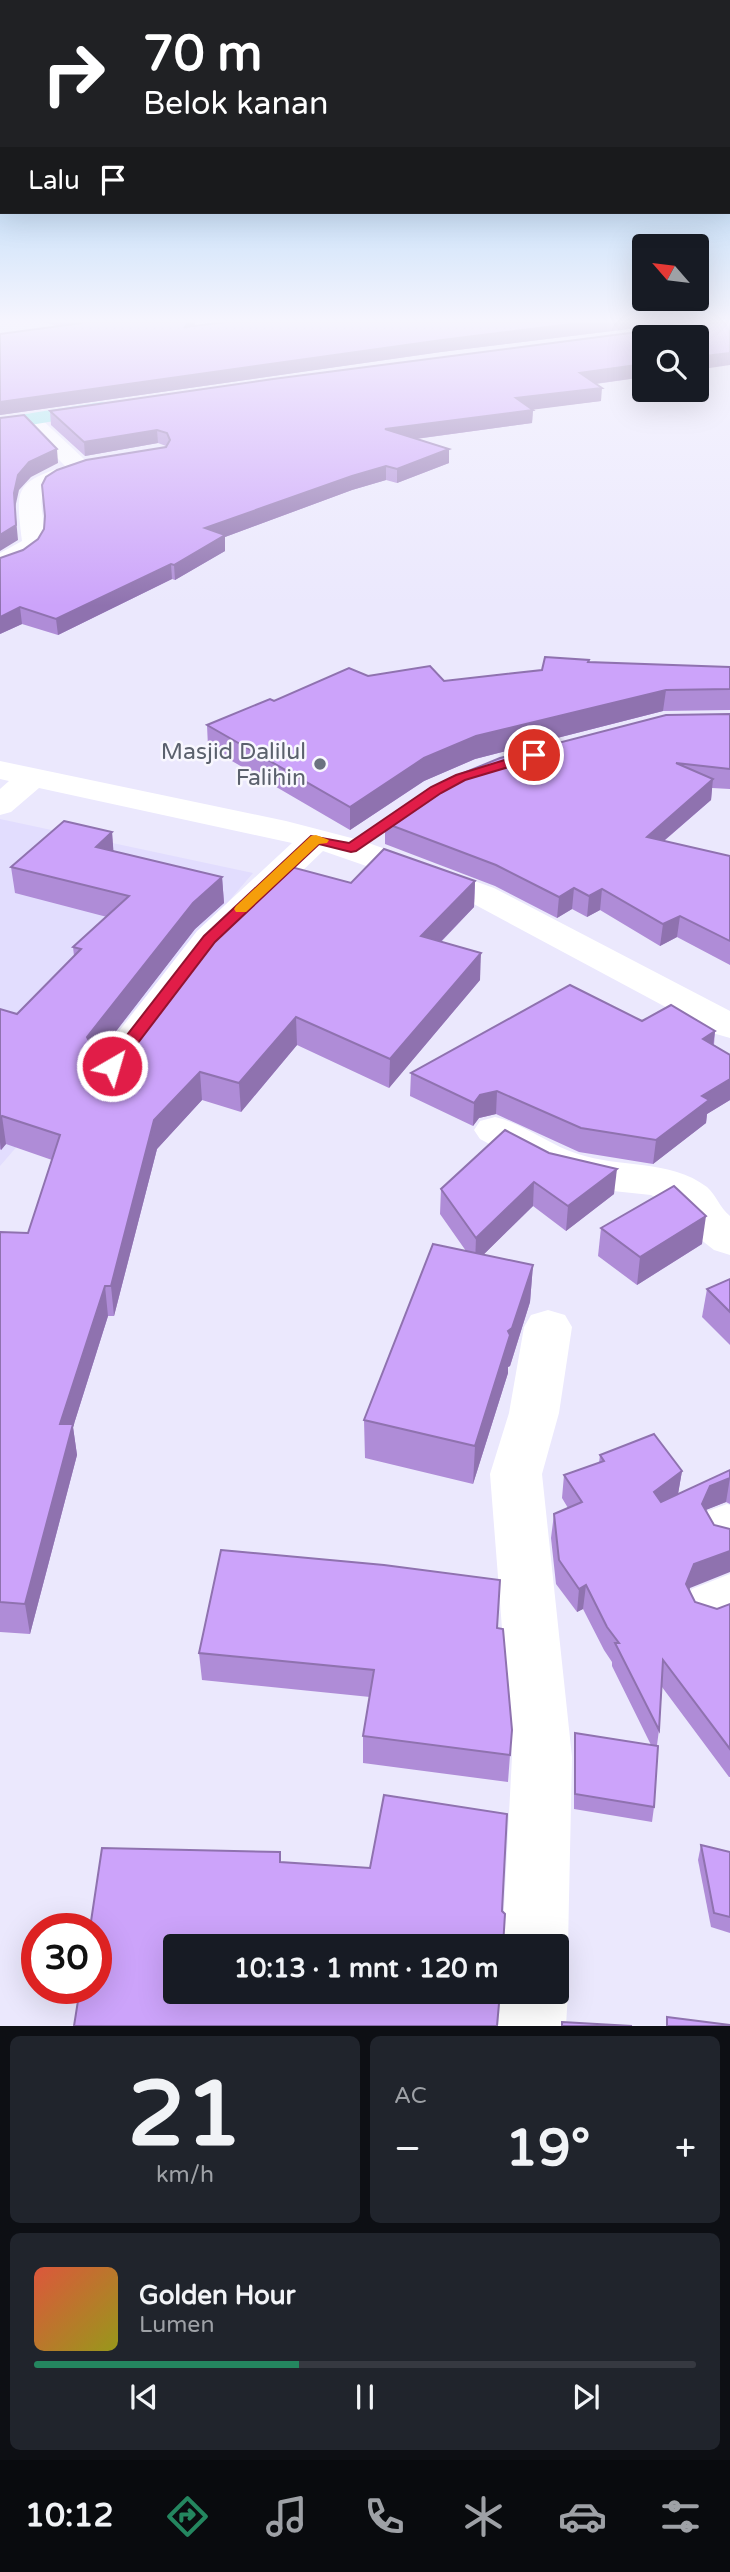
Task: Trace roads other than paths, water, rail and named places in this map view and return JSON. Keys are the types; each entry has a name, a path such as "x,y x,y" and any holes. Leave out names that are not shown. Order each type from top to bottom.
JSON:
{"main road":[{"path":"0,424 46,417"}],"street":[{"path":"30,419 80,468"},
{"path":"0,563 30,548 34,541 29,500 35,487 80,468 119,460"},
{"path":"0,770 351,848 482,895 730,1026"},
{"path":"0,805 33,777"},
{"path":"351,848 383,826"},
{"path":"112,1066 209,939 316,839"},
{"path":"495,1130 563,1165 612,1177 660,1182 692,1198 707,1222 730,1240"},
{"path":"535,1934 542,1757 516,1474 534,1413 548,1327"},
{"path":"532,2026 533,2004"}],"place":[{"name":"Masjid Dalilul Falihin","path":"320,764"}]}
